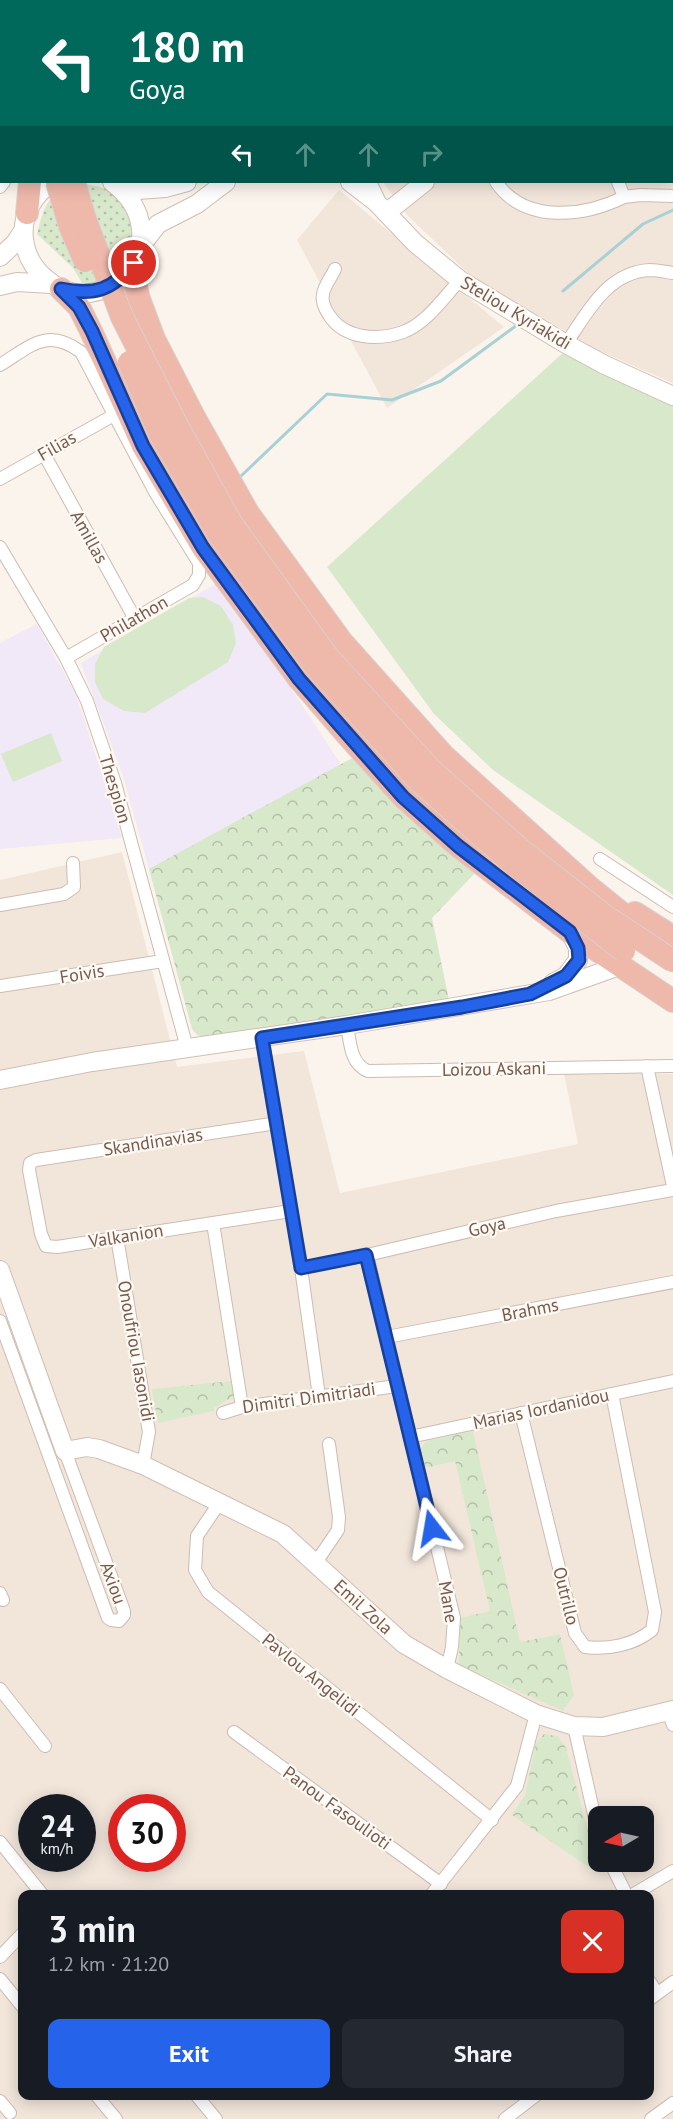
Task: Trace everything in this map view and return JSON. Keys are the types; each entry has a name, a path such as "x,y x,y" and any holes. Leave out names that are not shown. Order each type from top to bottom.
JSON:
{"highway":[{"path":"25,222 30,183"},
{"path":"55,183 70,226 159,432 218,533 315,666 419,781 673,1001"},
{"path":"74,183 85,219 122,317 175,422 231,523 327,656 431,770 522,851 605,916 673,959"},
{"path":"137,255 133,275 139,299 154,339 193,415 248,513 342,642 444,756 673,959"},
{"path":"56,287 79,307 143,446 203,548 299,679 341,728 403,797 458,846 570,932 673,982"},
{"path":"538,839 646,921 673,937"},
{"path":"458,846 589,934 622,959"}],"street":[{"path":"0,257 15,243 36,195 54,183"},
{"path":"118,186 165,188 183,183"},
{"path":"0,286 17,282 56,287 78,293 111,286 124,276 158,225 197,204 225,183"},
{"name":"Steliou Kyriakidi","path":"351,183 382,208 415,243 460,280 604,365 673,396"},
{"name":"Steliou Kyriakidi","path":"368,183 382,208"},
{"path":"382,208 423,183"},
{"path":"497,183 522,204 536,210 561,214 590,211 607,206 624,197 673,196"},
{"path":"618,183 624,197"},
{"path":"118,186 134,203 140,217 142,232 137,255"},
{"path":"25,222 26,252 36,270 56,287"},
{"path":"335,269 322,293 324,308 334,324 347,332 378,338 403,332 418,324 460,280"},
{"path":"566,344 600,295 620,278 650,270 673,273"},
{"path":"0,365 36,343 51,338 68,342 81,352 114,415"},
{"name":"Filias","path":"0,479 114,415"},
{"name":"Philathon","path":"66,658 193,585 199,575 199,563 155,492 114,415"},
{"name":"Amillas","path":"44,454 135,620"},
{"name":"Thespion","path":"0,547 66,658 87,701 115,783 187,1048"},
{"path":"600,859 673,907"},
{"path":"0,905 64,894 74,887 73,863"},
{"path":"530,994 566,976 579,960 578,948 570,932"},
{"path":"4,1080 92,1062 347,1025 549,992 622,959"},
{"name":"Foivis","path":"0,986 163,961"},
{"name":"Loizou Askani","path":"347,1025 353,1054 362,1068 368,1071 673,1066"},
{"path":"262,1038 301,1268 319,1396"},
{"path":"647,1066 673,1188"},
{"name":"Skandinavias","path":"30,1163 36,1160 277,1123"},
{"name":"Valkanion","path":"30,1163 29,1170 41,1234 46,1246 57,1247 291,1211"},
{"name":"Goya","path":"301,1268 556,1211 673,1188"},
{"path":"213,1223 242,1407"},
{"name":"Onoufriou Iasonidi","path":"117,1237 149,1432 143,1465"},
{"name":"Mane","path":"366,1255 453,1618 452,1647 447,1669"},
{"name":"Axiou","path":"0,1270 5,1300 65,1451 124,1611 122,1619 118,1621 108,1618 0,1321"},
{"name":"Brahms","path":"387,1337 673,1282"},
{"name":"Marias Iordanidou","path":"410,1437 673,1381"},
{"name":"Dimitri Dimitriadi","path":"223,1413 242,1407 397,1386"},
{"name":"Outrillo","path":"521,1413 575,1633 585,1647 603,1649 642,1639 652,1630 655,1612 612,1394"},
{"path":"315,1564 338,1530 339,1517 329,1444"},
{"name":"Emil Zola","path":"65,1451 87,1447 99,1449 143,1465 283,1534 404,1644 447,1669 536,1714 574,1726 603,1727 672,1716"},
{"name":"Pavlou Angelidi","path":"220,1502 197,1536 195,1570 208,1592 492,1820"},
{"path":"0,1689 45,1746"},
{"path":"436,1890 517,1786 536,1714"},
{"path":"574,1726 592,1806"},
{"name":"Panou Fasoulioti","path":"234,1732 441,1884"},
{"path":"0,1842 39,1890"},
{"path":"641,1890 673,1871"},
{"path":"615,1872 624,1890"},
{"path":"0,1957 18,1938"},
{"path":"0,1979 18,2001"},
{"path":"654,1995 673,1982"},
{"path":"100,2100 116,2119"},
{"path":"200,2100 216,2119"},
{"path":"505,2119 520,2115 532,2100"},
{"path":"0,2101 10,2113"},
{"path":"651,2119 673,2103"}],"shaded area":[{"path":"384,183 673,183 673,383 595,349 469,274 408,216"},
{"path":"339,190 504,327 387,408 297,240"},
{"path":"215,584 256,635 342,766 149,869 123,776 81,663"},
{"path":"37,624 76,695 122,838 0,849 0,643"},
{"path":"122,852 177,1067 304,1051 340,1193 578,1144 564,1073 673,1074 673,2119 0,2119 0,880"}],"green space":[{"path":"81,184 104,188 118,198 128,212 136,232 121,271 90,284 82,283 73,268 37,234 43,213 50,200 61,192"},
{"path":"566,350 673,405 673,895 493,770 434,714 327,567"},
{"path":"203,597 221,606 233,625 236,643 228,662 145,713 124,711 103,699 95,682 95,664 104,647 189,598"},
{"path":"51,733 62,761 13,782 1,754"},
{"path":"354,757 477,871 432,918 449,1000 206,1037 197,1035 192,1029 149,869"},
{"path":"231,1381 234,1396 214,1408 213,1411 158,1423 152,1389"},
{"path":"473,1431 520,1642 560,1634 574,1695 563,1711 459,1665 460,1618 490,1611 455,1461 425,1468 420,1449 427,1441"},
{"path":"544,1734 558,1736 566,1748 588,1831 588,1867 512,1815 525,1795 536,1743"}],"waterway":[{"path":"563,291 643,224 673,210"},
{"path":"241,476 327,394 392,400 441,381 517,325"}],"route":[{"path":"134,263 124,276 111,286 78,293 61,289 79,307 143,446 203,548 299,679 403,797 458,846 570,932 578,948 579,960 566,976 530,994 462,1007 262,1038 301,1268 366,1255 432,1528"}]}
